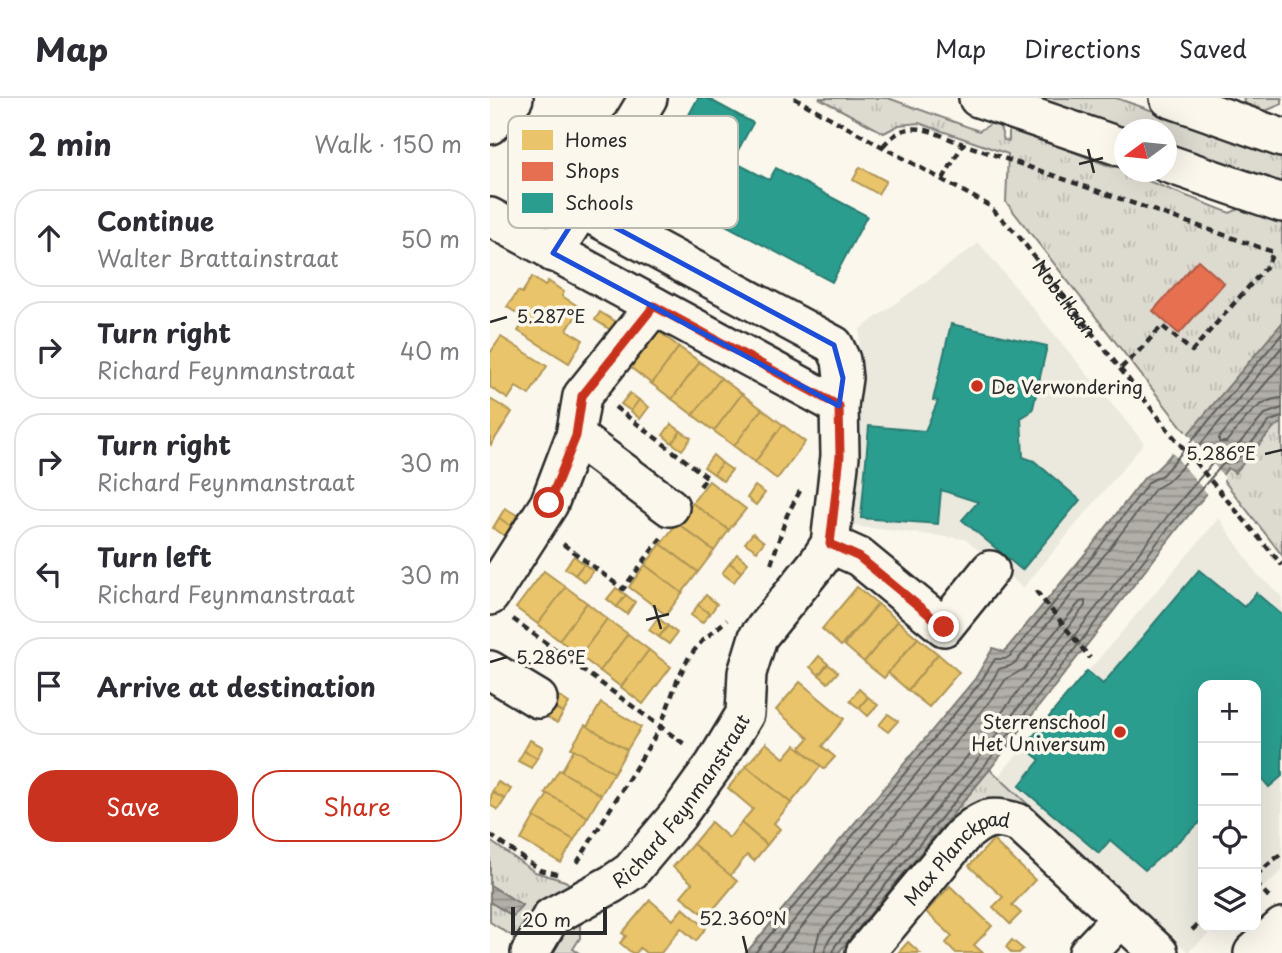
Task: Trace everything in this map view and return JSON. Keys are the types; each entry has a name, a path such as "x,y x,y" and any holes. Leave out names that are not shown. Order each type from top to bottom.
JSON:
{"street":[{"path":"490,125 514,98"},
{"path":"637,116 648,98"},
{"path":"978,98 1114,144"},
{"path":"1169,98 1282,138"},
{"path":"1177,167 1282,204"},
{"path":"490,218 839,406"},
{"path":"553,253 569,228"},
{"name":"Richard Feynmanstraat","path":"530,953 551,917 578,886 612,884 631,871 714,765 745,715 747,673 758,637 830,544 840,456 839,406 843,378 841,360 834,345 616,228"},
{"path":"501,607 549,503 576,436 582,396 654,306"},
{"path":"576,436 670,508"},
{"path":"830,544 859,557 944,627 990,570"},
{"path":"490,670 538,699"},
{"name":"Max Planckpad","path":"865,953 962,836 975,824 1000,816 1019,823 1159,953"},
{"path":"1088,953 1121,918"},
{"path":"1253,953 1282,927"}],"path":[{"name":"Nobellaan","path":"794,98 988,205 1018,235 1173,436 1282,565"},
{"path":"883,146 894,133 905,128 918,128 1273,251 1268,265 1192,351 1161,326 1120,369"},
{"path":"943,179 963,144"},
{"path":"768,571 787,515 802,487"},
{"path":"1035,591 1090,658"},
{"path":"501,607 660,728 714,765"},
{"name":"Richard Feynmanstraat","path":"578,886 660,728 689,657 702,641 731,617"},
{"path":"490,835 540,870 578,886"},
{"path":"1261,871 1282,853"},
{"path":"1192,930 1198,925"}],"highlighted area":[{"path":"581,209 834,345 843,378 839,406 553,253"}],"shaded area":[{"name":"De Verwondering","path":"979,243 1144,443 1023,588 965,539 853,526 860,329"},
{"name":"Sterrenschool Het Universum","path":"1219,518 1257,574 1282,597 1282,871 1261,889 1261,680 1198,680 1198,932 1211,932 1188,952 997,778"}],"green space":[{"path":"819,98 888,98 979,131 994,122 999,124 1004,140 1009,141 1009,127 1114,167 1114,182 1151,182 1230,213 1241,208 1282,222 1282,555 1006,202 1008,154 919,123 899,125 884,133"},
{"path":"1029,98 1116,98 1176,119 1114,119 1114,127"},
{"path":"1243,98 1282,98 1282,104 1265,111 1264,114 1248,108"},
{"path":"1177,119 1282,156 1282,187 1177,150"},
{"path":"990,769 1035,811 1030,816 1020,808 853,953 838,953"},
{"path":"490,841 535,872 565,881 572,886 520,941 490,922 490,902 513,916 522,905 490,885"},
{"path":"580,911 580,938 573,949 579,953 541,953"}],"water":[{"path":"1282,323 1282,423 1274,427 1235,473 1228,468 990,769 838,953 746,953 975,679 993,648 1004,652 1145,477 1167,459"},
{"path":"490,885 522,905 513,916 490,902"}],"pier":[{"path":"1186,431 1225,478 1210,497 1170,450"}],"building: Homes":[{"path":"860,167 886,181 878,194 853,180"},
{"path":"532,277 545,286 548,281 564,292 562,296 581,308 567,330 583,340 569,363 518,331 526,319 507,307 518,291 522,293"},
{"path":"600,312 616,322 611,330 595,320"},
{"path":"657,330 679,347 652,384 630,367"},
{"path":"501,337 547,366 529,395 516,387 508,399 490,387 490,353"},
{"path":"679,347 700,362 672,399 652,384"},
{"path":"700,362 721,378 693,415 672,399"},
{"path":"721,378 742,394 714,431 693,415"},
{"path":"630,393 639,400 631,411 621,404"},
{"path":"742,394 762,409 734,446 714,431"},
{"path":"490,399 512,412 491,445 490,444"},
{"path":"639,400 649,407 640,419 631,411"},
{"path":"762,409 783,425 755,462 734,446"},
{"path":"671,424 681,431 672,443 663,435"},
{"path":"783,425 805,442 777,479 755,462"},
{"path":"681,431 691,438 682,450 672,443"},
{"path":"713,455 722,463 714,474 704,467"},
{"path":"722,463 732,470 723,481 714,474"},
{"path":"709,481 746,509 729,530 692,503"},
{"path":"755,486 765,493 756,505 747,498"},
{"path":"692,503 729,530 714,551 677,523"},
{"path":"505,508 517,515 511,526 499,518"},
{"path":"499,518 511,526 505,536 493,528"},
{"path":"677,523 714,551 698,572 661,544"},
{"path":"753,533 764,542 757,551 745,543"},
{"path":"661,544 698,572 682,593 645,565"},
{"path":"737,554 748,563 741,572 730,563"},
{"path":"574,556 584,564 575,575 565,568"},
{"path":"730,563 741,572 734,582 722,573"},
{"path":"584,564 593,571 585,582 575,575"},
{"path":"645,565 682,593 666,615 629,587"},
{"path":"544,571 566,587 538,624 516,608"},
{"path":"566,587 587,603 559,640 538,624"},
{"path":"857,587 878,604 841,646 822,629"},
{"path":"616,588 626,595 617,607 607,599"},
{"path":"626,595 635,602 627,614 617,607"},
{"path":"706,595 717,604 710,614 698,605"},
{"path":"587,603 607,619 580,656 559,640"},
{"path":"878,604 898,621 864,662 844,645"},
{"path":"698,605 710,614 702,623 691,615"},
{"path":"658,618 668,626 659,637 649,630"},
{"path":"607,619 628,634 600,671 580,656"},
{"path":"898,621 918,638 884,678 864,662"},
{"path":"668,626 677,633 669,644 659,637"},
{"path":"628,634 649,650 621,687 600,671"},
{"path":"918,638 938,654 908,690 888,673"},
{"path":"649,650 671,667 643,704 621,687"},
{"path":"938,654 959,672 929,707 908,690"},
{"path":"819,656 828,664 819,675 810,667"},
{"path":"828,664 838,672 828,683 819,675"},
{"path":"800,682 844,719 822,746 835,757 824,769 800,748 809,738 776,710"},
{"path":"859,689 868,697 859,708 850,701"},
{"path":"557,695 569,703 563,713 551,706"},
{"path":"868,697 878,705 868,716 859,708"},
{"path":"601,703 641,727 627,750 587,727"},
{"path":"551,706 563,713 557,723 545,716"},
{"path":"888,714 898,721 888,732 879,725"},
{"path":"585,725 627,750 614,773 571,748"},
{"path":"530,740 543,747 537,758 524,751"},
{"path":"766,743 784,758 795,745 821,766 791,803 746,766"},
{"path":"574,749 614,773 601,795 561,772"},
{"path":"524,751 537,758 531,768 518,761"},
{"path":"746,766 791,803 774,823 780,829 767,845 741,823 753,809 728,788"},
{"path":"559,770 601,795 588,817 545,793"},
{"path":"498,782 511,789 505,799 492,792"},
{"path":"492,792 505,799 498,810 490,805"},
{"path":"548,794 588,817 574,840 534,817"},
{"path":"534,817 574,840 561,863 521,840"},
{"path":"711,822 729,838 741,823 767,845 754,861 747,855 730,876 693,844"},
{"path":"993,840 1035,880 1012,905 1021,913 1010,924 993,907 1003,897 969,866"},
{"path":"693,844 737,881 707,917 681,896 692,883 673,867"},
{"path":"950,886 992,926 974,945 983,953 956,953 946,943 952,936 926,912"},
{"path":"650,900 673,920 683,908 706,928 696,941 681,928 661,953 646,953 640,948 636,953 632,953 620,943 626,936 622,933"},
{"path":"1012,940 1023,949 1019,953 1012,953 1006,947"},
{"path":"908,942 920,953 898,953"}],"building: Shops":[{"path":"1198,260 1224,283 1179,334 1153,311"}],"building: Schools":[{"path":"698,98 707,98 753,123 738,150 738,116 688,116"},
{"path":"738,164 769,180 776,168 867,216 832,282 731,228 738,228"},
{"path":"951,324 1047,346 1033,408 1021,418 1023,457 1034,461 1080,500 1022,570 962,520 978,502 941,490 938,524 861,518 869,426 925,431 938,401 933,400"},
{"name":"Sterrenschool Het Universum","path":"1199,570 1244,607 1256,593 1282,615 1282,776 1269,787 1261,778 1261,680 1198,680 1198,824 1145,870 1110,840 1099,853 1019,786 1040,760 1024,747 1087,671 1103,684"}],"place":[{"name":"De Verwondering","path":"977,386"},
{"name":"Sterrenschool Het Universum","path":"1120,732"}],"route":[{"path":"549,503 576,436 582,396 654,306 839,406 840,456 830,544 859,557 944,627"}]}
